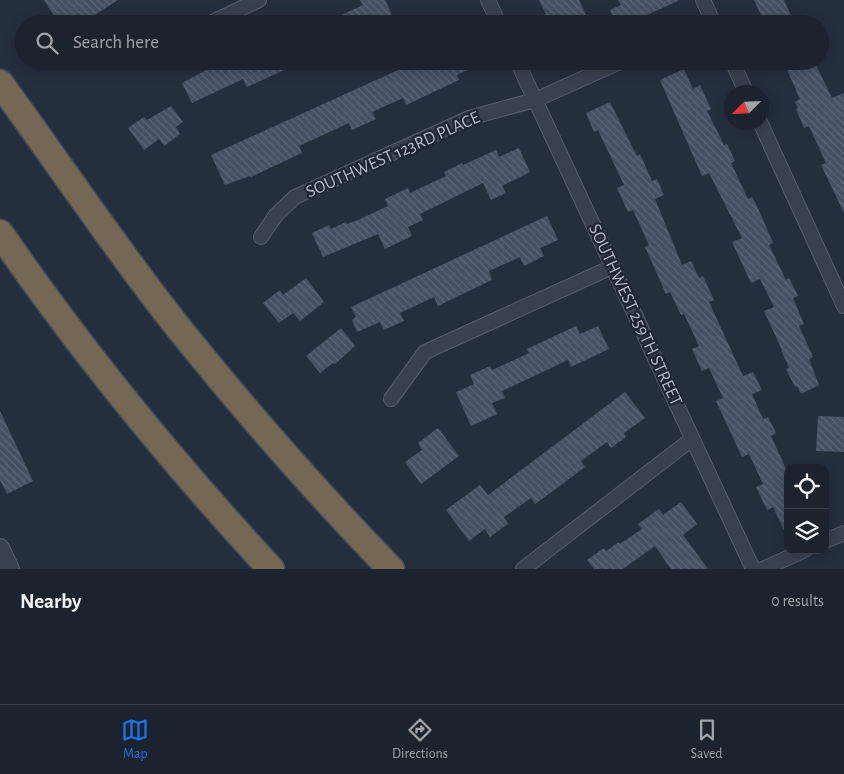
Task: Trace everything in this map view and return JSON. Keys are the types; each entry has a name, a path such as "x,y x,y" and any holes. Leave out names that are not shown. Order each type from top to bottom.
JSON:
{"highway":[{"path":"0,83 110,238 180,330 298,470 391,569"},
{"path":"0,233 104,376 184,473 271,569"}],"street":[{"path":"227,15 259,0"},
{"path":"488,0 495,15"},
{"path":"703,0 709,15"},
{"name":"SOUTHWEST 259TH STREET","path":"521,70 753,569"},
{"name":"SOUTHWEST 123RD PLACE","path":"261,237 276,215 296,197 469,118 535,100 602,70"},
{"path":"736,70 743,85"},
{"path":"764,130 844,306"},
{"path":"391,399 425,352 612,267"},
{"path":"523,569 692,439"},
{"path":"829,539 844,533"},
{"path":"0,548 10,569"},
{"path":"763,569 796,554"}],"building":[{"path":"44,0 118,0 95,15 53,15"},
{"path":"360,0 385,0 392,15 341,15 363,5"},
{"path":"539,0 579,0 586,15 544,15 546,14"},
{"path":"618,0 680,0 647,15 612,15 610,10 621,5"},
{"path":"754,0 784,0 791,15 761,15"},
{"path":"206,70 284,70 247,87 243,79 192,103 182,83"},
{"path":"398,70 468,70 457,75 459,80 406,105 403,98 372,112 376,119 352,130 349,123 299,146 302,153 251,177 225,185 211,155"},
{"path":"684,70 693,89 700,85 711,109 707,111 724,145 727,144 735,161 731,163 748,199 752,197 757,206 773,243 769,245 786,280 789,278 798,296 793,298 804,324 799,326 813,357 809,359 819,385 801,394 797,386 795,387 786,369 789,368 764,311 774,307 760,279 751,283 732,242 742,238 709,173 702,176 660,80"},
{"path":"787,70 818,70 832,98 844,93 844,213 821,165 826,163 809,126 804,128 796,109 798,108 795,102 800,99"},
{"path":"610,102 637,156 640,154 652,181 657,179 664,195 655,199 682,265 691,261 699,278 703,276 714,300 709,302 743,376 753,372 762,390 752,394 763,419 768,417 776,433 771,436 784,464 784,530 773,507 767,510 756,487 763,484 749,454 742,457 716,401 723,398 709,368 702,371 692,349 699,346 684,314 681,315 670,292 666,294 645,247 649,245 633,210 628,212 617,188 624,185 598,130 594,132 586,113"},
{"path":"171,106 183,122 176,127 180,134 164,146 159,139 144,150 128,128 144,117 147,120"},
{"path":"519,148 530,172 502,186 506,193 491,200 483,183 420,214 423,220 408,227 412,236 385,249 378,234 323,257 312,233 329,225 331,229 346,222 347,224 388,206 385,199 408,188 410,193 446,176 444,172 462,163 463,165 496,150 499,157"},
{"path":"547,216 558,240 540,248 544,256 524,266 520,257 489,271 492,280 438,306 434,297 400,313 404,321 384,330 380,322 357,332 352,320 356,317 351,307"},
{"path":"306,278 324,302 300,321 293,313 279,323 263,303 280,290 283,295"},
{"path":"576,326 580,334 598,326 609,349 571,367 568,360 502,391 505,398 492,403 497,414 471,426 456,392 474,384 470,375 490,366 492,370 529,353 527,349"},
{"path":"341,328 355,346 335,364 333,363 320,373 306,356"},
{"path":"625,392 645,418 624,433 626,437 611,448 607,442 581,461 585,467 535,504 531,498 504,517 508,524 490,537 485,529 469,541 446,510 480,485 488,495"},
{"path":"0,411 33,481 7,494 0,480"},
{"path":"818,416 844,417 844,452 816,451"},
{"path":"438,428 459,456 421,484 405,462 422,450 418,443"},
{"path":"681,502 697,524 683,535 708,569 671,569 655,546 623,569 594,569 587,560 604,548 606,551 619,542 620,544 642,529 638,524 659,509 663,515"}]}
